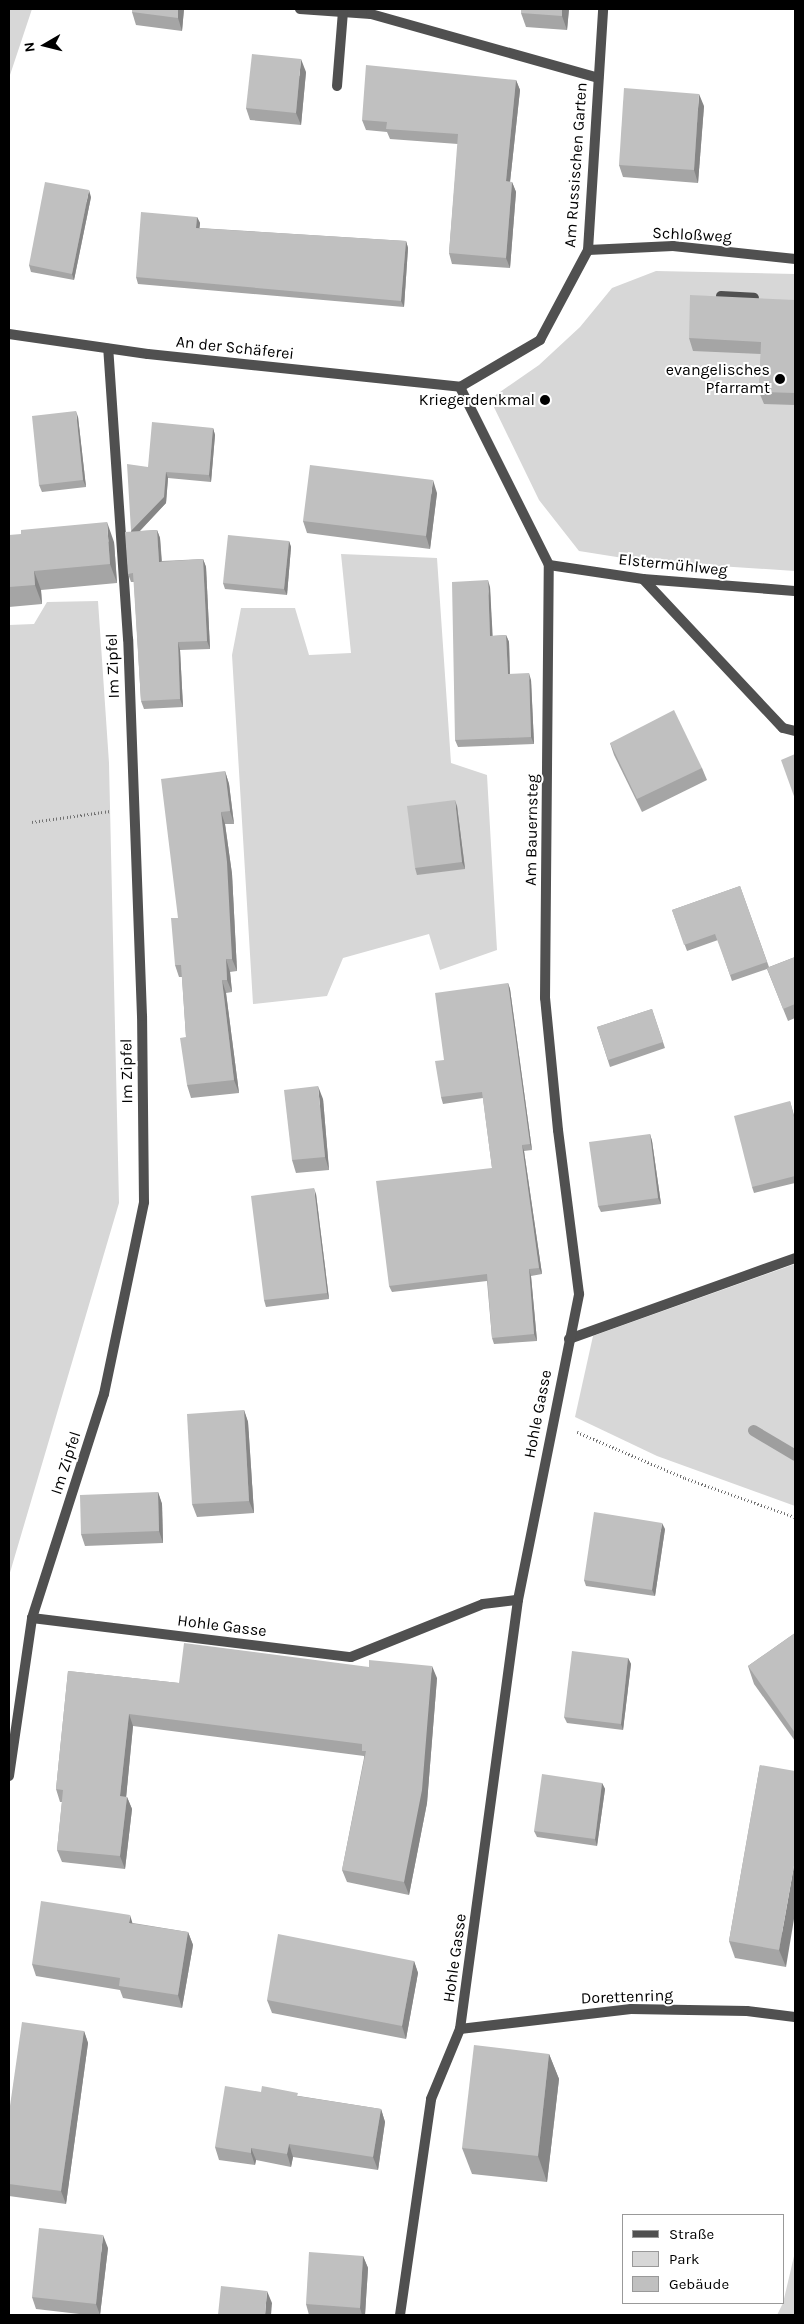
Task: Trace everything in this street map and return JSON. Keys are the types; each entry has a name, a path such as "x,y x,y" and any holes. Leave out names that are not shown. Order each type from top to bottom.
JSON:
{"street":[{"path":"300,9 371,14 598,78"},
{"name":"Am Russischen Garten","path":"460,387 540,340 588,250 603,9"},
{"path":"337,86 343,12"},
{"name":"Schloßweg","path":"588,250 673,246 795,259"},
{"path":"720,296 767,299"},
{"name":"An der Schäferei","path":"9,334 108,349 460,387"},
{"name":"Im Zipfel","path":"9,1776 32,1618 104,1394 144,1202 142,1016 128,639 108,349"},
{"name":"Am Bauernsteg","path":"460,387 549,564 545,998 558,1130 579,1294"},
{"name":"Elstermühlweg","path":"549,564 643,579 795,591"},
{"path":"643,579 783,728 795,730"},
{"path":"569,1339 795,1258"},
{"name":"Hohle Gasse","path":"400,2315 431,2099 460,2029 518,1600 552,1421 579,1294"},
{"name":"Hohle Gasse","path":"32,1618 351,1657 483,1604 518,1600"},
{"name":"Dorettenring","path":"460,2029 631,2009 747,2011 795,2017"}],"path":[{"path":"32,822 133,808"},
{"path":"552,1421 686,1478 795,1517"}],"green space":[{"path":"9,9 32,9 9,78"},
{"path":"656,271 795,274 795,571 642,561 579,551 539,500 490,399 539,365 580,327 612,288"},
{"path":"341,554 437,558 451,763 487,775 497,950 440,970 429,934 343,958 327,996 253,1004 232,655 241,608 295,608 309,655 351,653"},
{"path":"98,601 109,763 119,1203 9,1576 9,625 34,624 47,602"},
{"path":"795,1264 795,1506 657,1456 575,1417 593,1336"},
{"path":"795,2252 795,2315 777,2315 784,2304"}],"building":[{"path":"132,9 178,9 178,18 132,12"},
{"path":"521,9 562,9 562,16 521,13"},
{"path":"252,54 301,59 296,113 246,108"},
{"path":"366,65 516,80 506,181 512,182 506,258 449,253 458,134 386,129 387,122 362,120"},
{"path":"624,88 699,94 694,170 619,165"},
{"path":"45,182 89,190 72,274 29,265"},
{"path":"141,212 197,217 196,228 406,241 401,301 136,277"},
{"name":"evangelisches Pfarramt","path":"690,295 795,300 795,393 759,392 761,342 689,338"},
{"path":"76,411 83,480 39,485 32,416"},
{"path":"152,422 213,428 209,475 166,472 164,497 131,531 127,464 148,467"},
{"path":"310,465 433,480 426,536 303,521"},
{"path":"107,522 110,564 34,571 35,585 9,587 9,535 21,534 21,530"},
{"path":"157,530 159,562 203,559 207,641 178,642 180,699 141,701 133,573 128,574 125,532"},
{"path":"228,535 289,541 284,589 223,583"},
{"path":"488,580 490,636 506,635 508,674 529,673 531,737 455,740 452,582"},
{"path":"674,710 702,768 637,799 610,743"},
{"path":"795,754 795,799 781,760"},
{"path":"225,771 230,811 221,812 227,862 232,959 226,959 227,980 222,980 234,1080 187,1085 180,1038 186,1037 181,965 175,965 171,918 178,918 161,779"},
{"path":"455,800 462,862 415,868 407,806"},
{"path":"740,886 767,962 730,975 715,934 684,945 672,910"},
{"path":"795,957 795,1004 783,1009 767,968"},
{"path":"508,983 530,1144 522,1145 539,1268 529,1269 534,1334 492,1338 487,1274 389,1286 376,1181 492,1168 482,1092 441,1097 435,1061 444,1060 435,993"},
{"path":"652,1009 663,1042 608,1060 597,1027"},
{"path":"318,1086 325,1157 292,1160 284,1090"},
{"path":"790,1101 795,1121 795,1176 752,1187 734,1116"},
{"path":"650,1134 658,1198 598,1206 589,1142"},
{"path":"314,1188 327,1293 264,1300 251,1196"},
{"path":"244,1410 249,1501 192,1504 187,1414"},
{"path":"158,1492 159,1531 81,1534 80,1495"},
{"path":"594,1512 662,1523 652,1590 584,1580"},
{"path":"795,1633 795,1733 748,1666"},
{"path":"184,1643 369,1667 369,1660 432,1666 422,1790 404,1882 342,1870 366,1751 362,1751 362,1744 129,1714 120,1796 127,1797 120,1856 57,1850 63,1790 56,1789 68,1671 179,1683"},
{"path":"572,1651 628,1658 621,1724 564,1717"},
{"path":"760,1765 795,1771 795,1860 779,1950 729,1941"},
{"path":"542,1774 602,1783 595,1839 534,1831"},
{"path":"41,1901 130,1915 129,1923 188,1932 178,1995 119,1986 120,1978 32,1964"},
{"path":"278,1934 414,1961 402,2026 267,2000"},
{"path":"22,2022 84,2031 61,2191 9,2184 9,2113"},
{"path":"474,2045 549,2054 538,2156 462,2148"},
{"path":"225,2086 261,2092 262,2086 298,2093 297,2096 381,2109 373,2157 289,2144 287,2154 251,2148 251,2153 215,2147"},
{"path":"39,2228 103,2235 96,2304 32,2297"},
{"path":"309,2252 363,2256 360,2308 306,2304"},
{"path":"221,2286 267,2291 265,2315 218,2315"}],"waterway":[{"path":"753,1430 795,1455"}],"place":[{"name":"evangelisches Pfarramt","path":"780,379"},
{"name":"Kriegerdenkmal","path":"545,400"}]}
